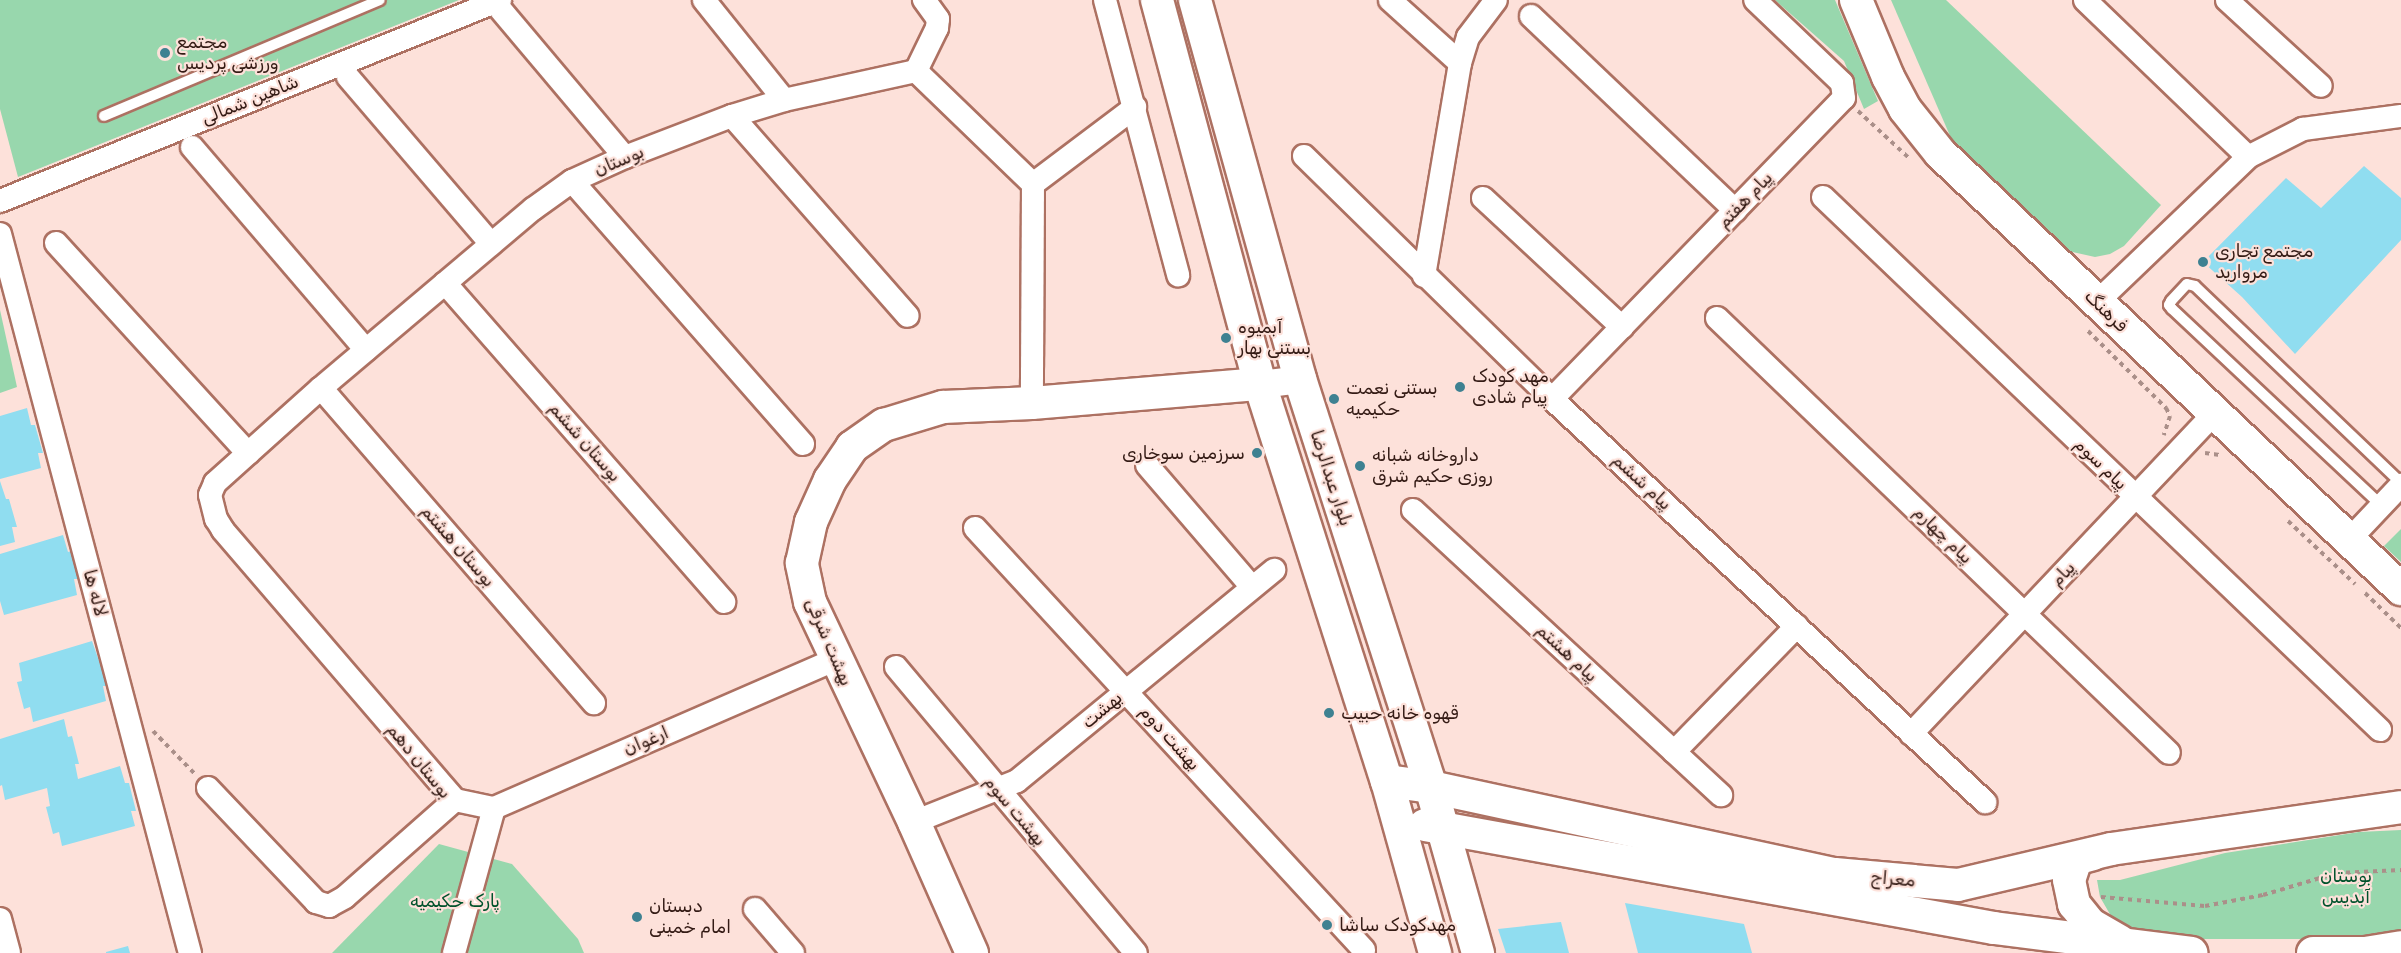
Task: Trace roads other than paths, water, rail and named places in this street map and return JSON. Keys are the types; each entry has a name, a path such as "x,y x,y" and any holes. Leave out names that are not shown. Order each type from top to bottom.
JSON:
{"main road":[{"path":"1156,0 1260,384 1398,820 1435,953"},
{"name":"بلوار عبدالرضا","path":"1195,0 1300,379 1431,787 1478,953"},
{"name":"فرهنگ","path":"1856,0 1888,77 1905,109 1940,153 2090,314 2214,414 2401,589"},
{"name":"بهشت شرقی","path":"972,953 914,822 835,660 810,602 802,563 811,522 830,480 852,447 884,426 943,407 1032,403 1260,384"},
{"name":"معراج","path":"1386,781 1431,787 1835,874 1958,885 2111,849 2401,807"},
{"name":"معراج","path":"1398,820 1994,928 2191,953"},
{"path":"2111,849 2076,859 2069,880 2074,904 2090,924 2126,945"},
{"path":"2313,953 2365,953 2401,947"}],"street":[{"path":"704,0 783,100"},
{"path":"924,0 938,19 937,28 916,71 1033,184 1032,403"},
{"path":"1105,0 1178,275"},
{"path":"1390,0 1460,63"},
{"path":"1424,276 1460,63 1468,36 1496,0"},
{"name":"پیام هفتم","path":"1552,399 1844,98 1842,83 1755,0"},
{"path":"2085,0 2248,156"},
{"path":"2227,0 2321,86"},
{"path":"500,5 625,157"},
{"name":"شاهین شمالی","path":"0,201 500,5"},
{"path":"1531,16 1735,210"},
{"name":"بوستان","path":"248,453 491,244 572,181 625,157 732,116 783,100 916,71"},
{"path":"348,77 491,244"},
{"path":"1033,184 1135,107"},
{"path":"732,116 908,316"},
{"path":"2090,314 2248,156 2303,129 2401,116"},
{"path":"192,147 366,350"},
{"name":"پیام ششم","path":"1304,156 1552,399 1985,802"},
{"path":"572,181 803,444"},
{"name":"پیام سوم","path":"1823,197 2380,730"},
{"path":"1483,198 1622,327"},
{"name":"لاله ها","path":"0,234 190,953"},
{"path":"56,243 248,453"},
{"name":"بوستان ششم","path":"445,283 724,602"},
{"name":"پیام چهارم","path":"1717,318 2169,753"},
{"path":"1260,384 1300,379"},
{"name":"بوستان هشتم","path":"321,388 594,703"},
{"name":"پیام","path":"1911,734 2214,414"},
{"name":"بوستان دهم","path":"208,788 316,902 329,906 345,897 455,800 216,519 210,495 215,483 248,453"},
{"path":"1147,465 1252,587"},
{"path":"2349,540 2401,484"},
{"name":"پیام هشتم","path":"1413,510 1721,795"},
{"name":"بهشت دوم","path":"975,528 1364,950"},
{"name":"بهشت","path":"914,822 1017,781 1274,570"},
{"path":"1674,752 1797,626"},
{"name":"ارغوان","path":"495,808 835,660"},
{"name":"بهشت سوم","path":"896,668 1136,953"},
{"path":"454,953 495,808 455,800"},
{"path":"755,909 794,953"},
{"path":"0,919 9,953"}],"lane":[{"path":"104,116 380,0"},
{"path":"2382,506 2172,309 2169,305 2171,301 2187,284 2195,286 2401,484"}],"place":[{"name":"مجتمع ورزشی پردیس","path":"165,53"},
{"name":"مجتمع تجاری مروارید","path":"2203,262"},
{"name":"آبمیوه بستنی بهار","path":"1226,338"},
{"name":"مهد کودک پیام شادی","path":"1460,387"},
{"name":"بستنی نعمت حکیمیه","path":"1334,399"},
{"name":"سرزمین سوخاری","path":"1257,453"},
{"name":"داروخانه شبانه روزی حکیم شرق","path":"1360,466"},
{"name":"قهوه خانه حبیب","path":"1329,713"},
{"name":"دبستان امام خمینی","path":"637,917"},
{"name":"مهدکودک ساشا","path":"1327,925"}],"park label":[{"name":"بوستان آبدیس","path":"2346,887"},
{"name":"پارک حکیمیه","path":"455,901"}]}
